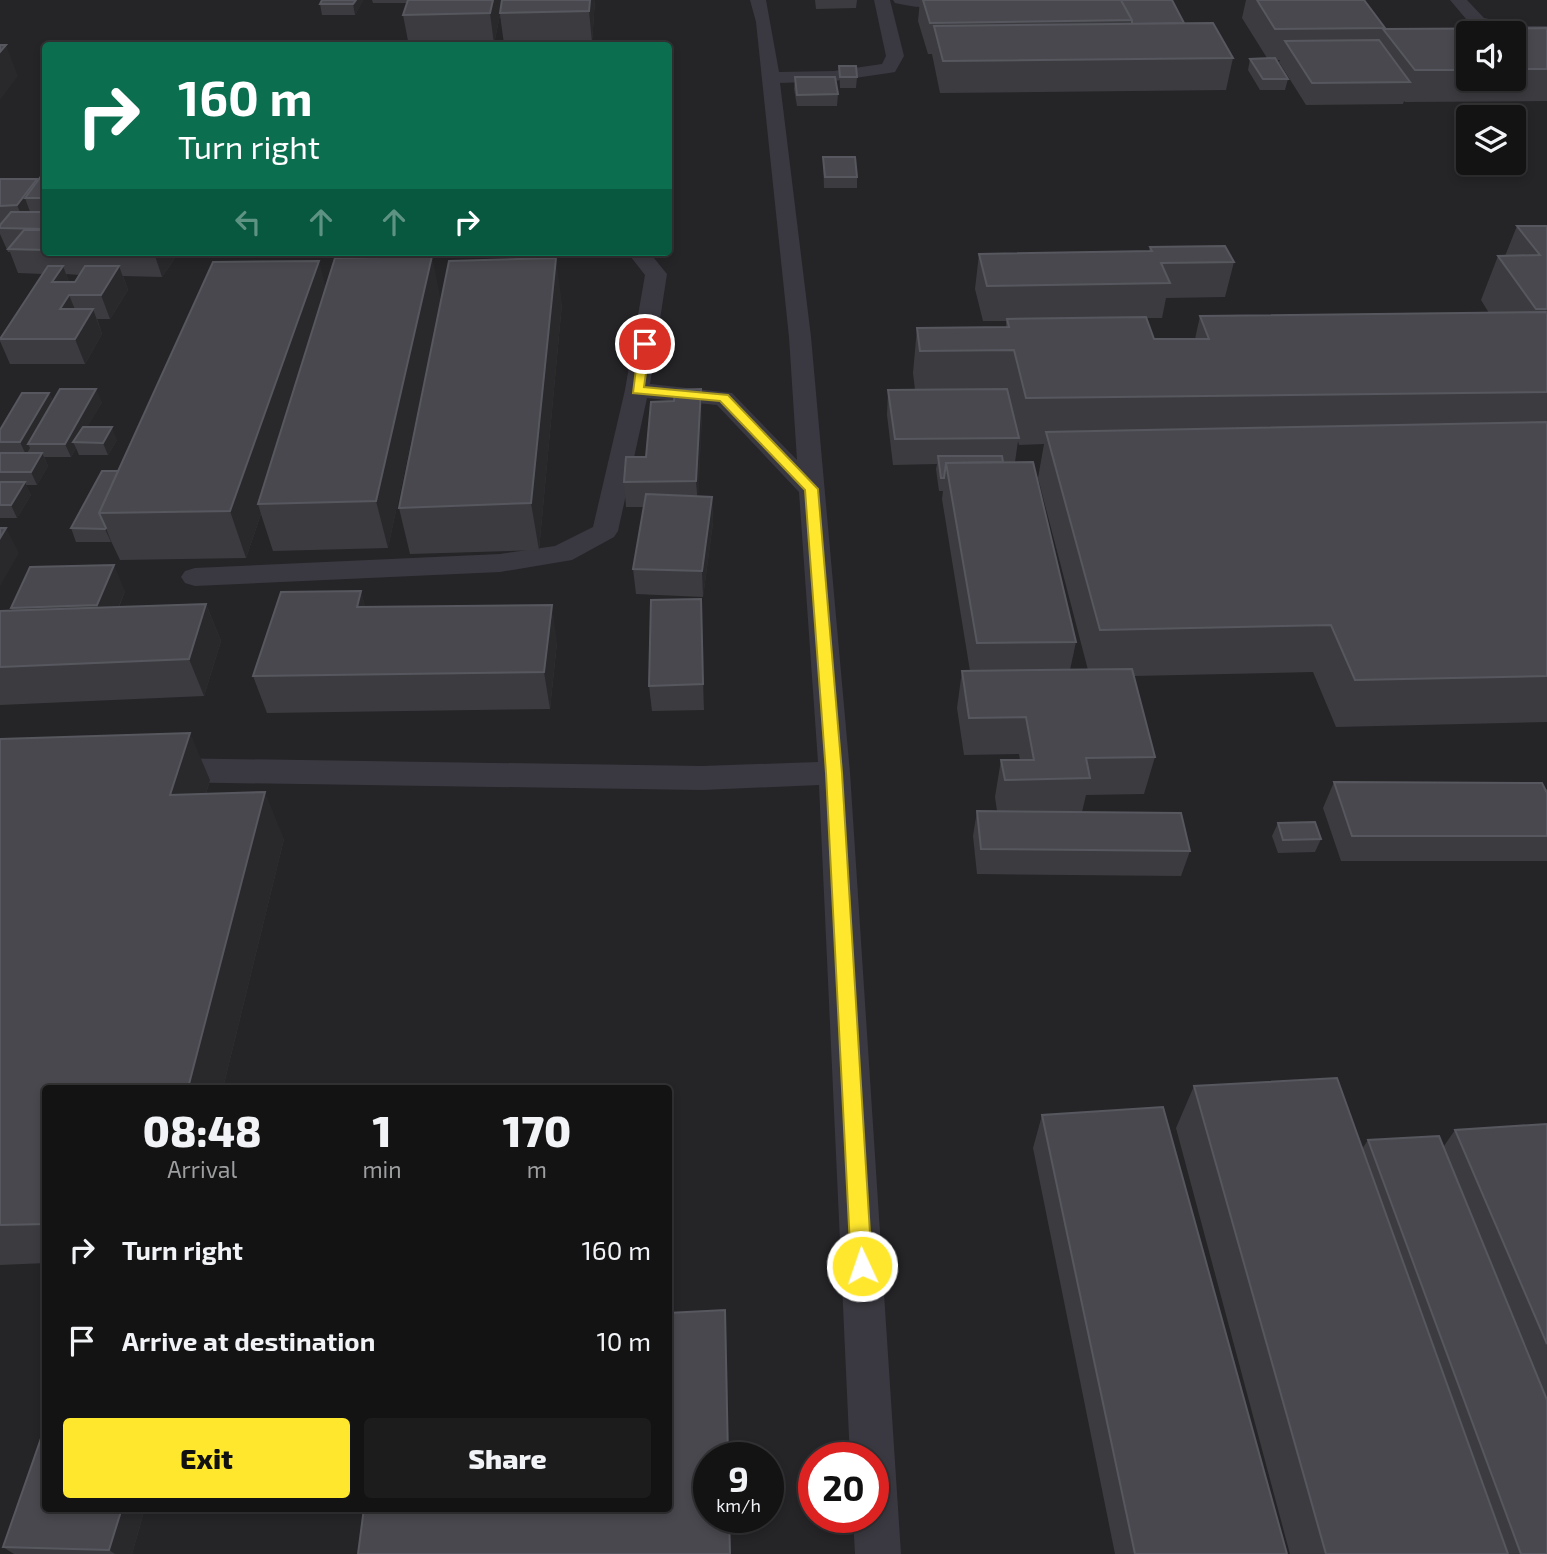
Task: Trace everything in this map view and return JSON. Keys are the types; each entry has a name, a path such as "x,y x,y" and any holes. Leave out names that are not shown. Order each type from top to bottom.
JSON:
{"lane":[{"path":"758,0 764,22 768,78 800,337 834,773 872,1442"},
{"path":"768,78 834,76 889,68 895,56 882,0"},
{"path":"901,0 920,3 948,0"},
{"path":"1458,0 1478,22 1522,31 1547,30"},
{"path":"195,577 500,562 562,554 605,531 637,390 656,274 642,256"},
{"path":"637,390 724,398 811,489"},
{"path":"138,770 702,778 834,773"},
{"path":"877,1533 878,1554"}],"shaded area":[{"path":"0,0 1547,0 1547,1554 0,1554"}],"building":[{"path":"322,0 356,0 353,4 320,4"},
{"path":"408,0 493,0 490,13 403,15"},
{"path":"502,0 590,0 589,11 500,13"},
{"path":"923,0 1121,0 1132,20 930,23"},
{"path":"1121,0 1172,0 1184,23 1132,24"},
{"path":"1257,0 1364,0 1385,28 1275,29"},
{"path":"1213,23 1233,58 943,61 934,26"},
{"path":"1526,28 1547,28 1547,69 1526,69"},
{"path":"1383,29 1456,29 1456,70 1415,70"},
{"path":"1379,40 1410,82 1312,83 1285,41"},
{"path":"1275,58 1288,79 1263,79 1250,59"},
{"path":"839,66 856,66 857,77 840,77"},
{"path":"795,77 835,77 838,94 797,95"},
{"path":"823,157 855,157 857,177 825,177"},
{"path":"42,175 42,198 25,198"},
{"path":"0,179 37,179 17,205 0,206"},
{"path":"11,212 42,212 42,229 0,228"},
{"path":"1517,226 1547,226 1547,309 1536,309 1498,256 1540,255"},
{"path":"24,230 42,230 42,250 8,249"},
{"path":"1225,246 1234,262 1161,263 1170,283 987,286 979,254 1152,251 1150,247"},
{"path":"432,256 376,501 258,504 335,258"},
{"path":"556,258 531,503 399,508 449,261"},
{"path":"319,261 230,511 99,513 213,262"},
{"path":"48,266 63,266 52,282 75,282 85,266 119,266 101,295 69,295 60,309 93,309 75,339 0,339"},
{"path":"1547,312 1547,392 1026,398 1014,350 920,351 917,328 1009,327 1007,319 1146,317 1154,339 1209,339 1200,316"},
{"path":"60,389 96,389 65,444 28,444"},
{"path":"701,389 696,481 624,482 626,457 646,457 651,402 674,401 675,390"},
{"path":"1007,389 1019,438 895,439 888,390"},
{"path":"22,393 49,393 20,442 0,442 0,430"},
{"path":"1547,422 1547,676 1355,680 1331,625 1100,630 1046,432"},
{"path":"83,427 112,427 103,443 73,442"},
{"path":"0,453 42,453 31,472 0,472"},
{"path":"938,456 1002,456 1003,462 946,463 944,478 941,478"},
{"path":"1033,462 1076,642 977,643 946,463"},
{"path":"102,471 118,471 99,513 106,528 71,528"},
{"path":"0,482 25,482 11,505 0,505"},
{"path":"646,494 712,497 702,571 633,569"},
{"path":"114,565 97,605 11,608 30,567"},
{"path":"361,591 357,607 552,605 544,672 253,676 281,592"},
{"path":"701,599 703,684 649,686 651,600"},
{"path":"206,604 189,659 0,667 0,611"},
{"path":"1132,669 1155,757 1086,758 1090,778 1005,780 1001,760 1034,760 1026,717 969,718 962,671"},
{"path":"190,733 170,795 265,792 189,1085 42,1085 42,1224 0,1225 0,739"},
{"path":"1334,782 1542,783 1547,793 1547,836 1352,836"},
{"path":"977,811 1181,813 1190,851 981,849"},
{"path":"1315,822 1321,839 1283,840 1278,823"},
{"path":"1337,1078 1508,1554 1326,1554 1194,1086"},
{"path":"1163,1107 1287,1554 1135,1554 1042,1115"},
{"path":"1547,1124 1547,1344 1455,1130"},
{"path":"1439,1136 1547,1400 1547,1554 1521,1554 1368,1140"},
{"path":"725,1310 728,1442 693,1442 693,1533 729,1533 730,1554 358,1554 363,1512 672,1512 672,1313"},
{"path":"42,1435 42,1512 121,1512 109,1550 3,1547"}],"route":[{"path":"645,344 637,390 724,398 811,489 834,773 862,1266"}]}
